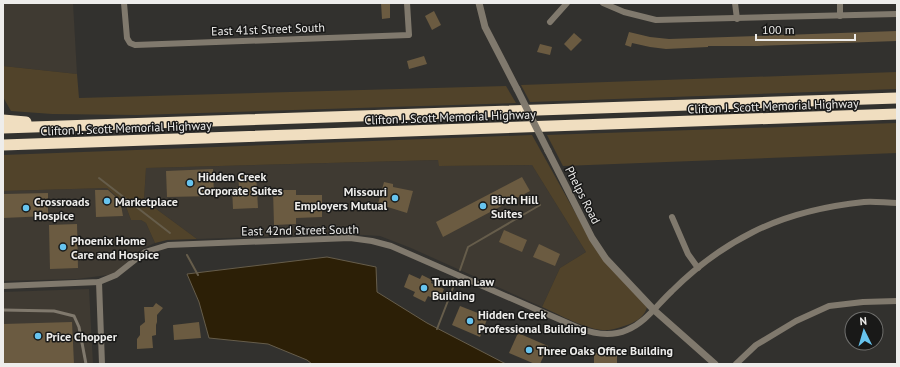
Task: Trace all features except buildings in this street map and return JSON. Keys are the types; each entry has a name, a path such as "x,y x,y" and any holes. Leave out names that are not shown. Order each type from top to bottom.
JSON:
{"highway":[{"name":"Clifton J. Scott Memorial Highway","path":"3,128 897,98"},
{"name":"Clifton J. Scott Memorial Highway","path":"3,145 897,114"},
{"path":"3,120 60,126"}],"street":[{"name":"East 41st Street South","path":"124,3 126,34 129,42 135,45 409,35 407,3"},
{"name":"Phelps Road","path":"479,3 485,27 592,238 606,259 654,310 715,364"},
{"path":"550,22 567,3"},
{"path":"604,3 624,12 656,20 897,14"},
{"path":"735,3 736,19"},
{"path":"840,3 840,16"},
{"name":"East 42nd Street South","path":"3,286 99,282 108,280 145,252 168,245 350,238 372,241 391,246 574,326 592,333 608,334 625,331 640,323 672,290 698,268 734,243 775,222 819,209 865,202 897,203"},
{"path":"672,217 688,254 698,268"},
{"path":"99,282 102,364"},
{"path":"736,364 756,345 796,321 829,306 863,302 897,301"}],"lane":[{"path":"3,310 54,311 74,316 80,327 86,364"}],"shaded area":[{"path":"3,3 73,3 77,74 3,66"},
{"path":"3,66 77,74 79,98 506,86 516,103 138,115 52,114 11,111 3,97"},
{"path":"897,72 897,89 530,102 521,85"},
{"path":"897,123 897,153 563,166 547,135"},
{"path":"532,135 591,241 647,307 643,316 630,324 614,329 601,330 584,326 542,307 560,268 586,252 532,165 439,166 438,160 146,168 144,200 197,239 167,240 155,243 146,223 141,220 131,220 125,204 107,188 3,191 3,155"},
{"path":"438,160 440,166 532,165 586,252 560,268 542,307 411,248 380,236 347,234 197,239 144,200 146,168"},
{"path":"107,188 125,204 131,220 141,220 146,223 155,243 140,250 118,271 108,275 77,279 3,281 3,191"},
{"path":"327,257 376,267 377,292 427,323 506,364 312,364 307,360 268,344 209,338 199,302 187,274"},
{"path":"89,289 93,364 3,364 3,292"}],"waterway":[{"path":"99,178 170,233"},
{"path":"460,270 468,247 540,205"},
{"path":"187,255 198,275"},
{"path":"437,329 456,280"}],"place":[{"name":"Hidden Creek Corporate Suites","path":"190,183"},
{"name":"Missouri Employers Mutual","path":"395,198"},
{"name":"Marketplace","path":"107,201"},
{"name":"Birch Hill Suites","path":"483,206"},
{"name":"Crossroads Hospice","path":"26,208"},
{"name":"Phoenix Home Care and Hospice","path":"63,247"},
{"name":"Truman Law Building","path":"424,288"},
{"name":"Hidden Creek Professional Building","path":"470,321"},
{"name":"Price Chopper","path":"38,336"},
{"name":"Three Oaks Office Building","path":"529,350"}]}
